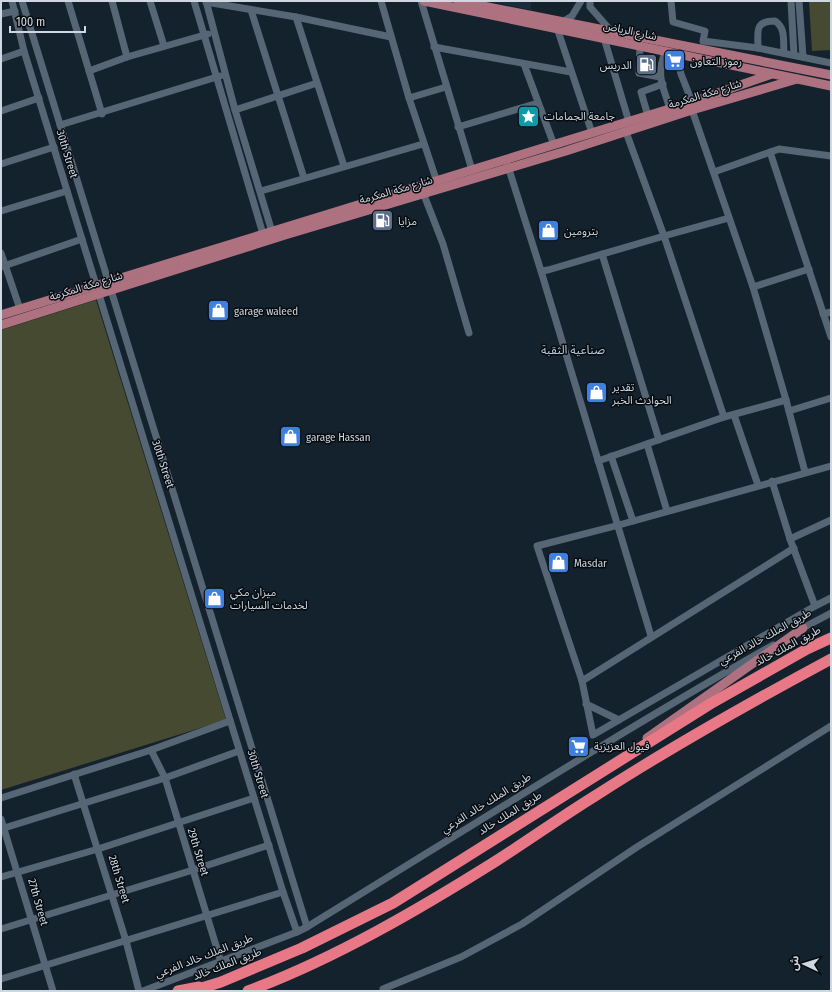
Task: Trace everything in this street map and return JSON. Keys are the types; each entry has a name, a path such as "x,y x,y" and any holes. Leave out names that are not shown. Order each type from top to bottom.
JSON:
{"highway":[{"name":"طريق الملك خالد","path":"192,991 221,982 302,948 392,902 710,704 807,649 831,638"},
{"path":"248,991 308,966 402,918 496,861 595,796 721,720 817,666 831,660"},
{"path":"178,991 221,982"}],"main road":[{"name":"شارع الرياض","path":"424,1 676,53 831,75"},
{"name":"شارع الرياض","path":"458,1 564,21 712,57 750,69 831,86"},
{"path":"750,69 753,75 753,81"},
{"name":"شارع مكة المكرمة","path":"1,325 99,295 273,235 472,170 508,164 554,145 593,136 626,132 772,74"},
{"name":"شارع مكة المكرمة","path":"1,315 263,234 273,235 424,195 508,164 670,109 692,106 797,79"},
{"path":"591,779 802,628"}],"street":[{"name":"30th Street","path":"11,1 15,11 24,51 230,722 297,932"},
{"name":"30th Street","path":"22,1 307,927"},
{"path":"68,1 102,114"},
{"path":"112,1 127,57"},
{"path":"150,1 164,46"},
{"path":"194,1 200,16 204,36 263,234"},
{"path":"381,1 423,144 437,182"},
{"path":"421,1 472,170"},
{"path":"671,1 673,22 705,31 703,41 758,48 831,63"},
{"path":"791,1 794,55"},
{"path":"799,1 803,57"},
{"path":"273,235 261,191 235,110 206,2 296,17 391,37"},
{"path":"564,21 572,16 581,2 590,2 590,7 612,32"},
{"path":"251,10 304,178"},
{"path":"1,14 15,11"},
{"path":"296,17 344,166"},
{"path":"758,48 759,26 762,23 775,21 780,24 783,29 784,53"},
{"path":"557,28 593,136"},
{"path":"89,71 127,57 204,36 213,32"},
{"path":"604,38 629,122"},
{"path":"640,45 639,73 661,81"},
{"path":"434,47 571,72"},
{"path":"1,59 24,51"},
{"path":"666,51 659,68 661,81 670,109"},
{"path":"676,53 681,74 753,287 805,472"},
{"path":"524,64 554,145"},
{"path":"60,125 102,114 226,75"},
{"path":"648,116 641,92 661,81"},
{"path":"235,110 317,83"},
{"path":"409,98 446,87"},
{"path":"1,111 39,98"},
{"path":"458,127 538,102"},
{"path":"626,132 664,236 724,417"},
{"path":"261,191 423,144"},
{"path":"1,164 54,148"},
{"path":"714,172 778,150 831,156"},
{"path":"770,152 831,337"},
{"path":"508,164 598,461 619,525 651,636"},
{"path":"1,211 67,191"},
{"path":"424,195 443,244 469,333"},
{"path":"540,271 729,218"},
{"path":"3,267 82,239"},
{"path":"1,253 3,267 20,309"},
{"path":"602,254 659,440"},
{"path":"753,287 808,269"},
{"path":"823,314 831,312"},
{"path":"789,411 831,398"},
{"path":"598,461 724,417 786,400"},
{"path":"734,415 758,485"},
{"path":"647,444 667,511"},
{"path":"611,456 633,521"},
{"path":"594,750 593,735 582,681 536,546 619,525 772,481 831,466"},
{"path":"772,481 790,538 815,606"},
{"path":"790,538 831,520"},
{"path":"582,681 651,636 794,548"},
{"path":"593,735 831,598"},
{"name":"طريق الملك خالد الفرعي","path":"143,991 221,962 307,927 594,750 802,628 831,613"},
{"path":"586,704 619,720"},
{"path":"1,798 151,750 230,722"},
{"path":"383,989 461,957 522,924 637,847 831,726"},
{"name":"29th Street","path":"151,750 165,778 221,962"},
{"path":"2,828 82,802 165,778 239,751"},
{"name":"28th Street","path":"74,774 112,894 139,991"},
{"path":"1,877 98,849 254,798"},
{"name":"27th Street","path":"1,819 2,828 18,872 53,991"},
{"path":"1,929 269,845"},
{"path":"1,979 283,892"}],"shaded area":[{"path":"488,1 531,1 531,10"}],"green space":[{"path":"809,1 831,1 831,50 812,51"},
{"path":"96,300 226,720 1,790 1,330"}],"place":[{"name":"رموز التعاون","path":"675,61"},
{"name":"الدريس","path":"647,65"},
{"name":"جامعة الجمامات","path":"528,116"},
{"name":"مزايا","path":"382,221"},
{"name":"بترومين","path":"549,231"},
{"name":"garage waleed","path":"218,311"},
{"name":"تقدير الحوادث الخبر","path":"597,393"},
{"name":"garage Hassan","path":"291,437"},
{"name":"Masdar","path":"558,563"},
{"name":"ميزان مكي لخدمات السيارات","path":"214,598"},
{"name":"فيول العزيزية","path":"578,746"}],"district":[{"name":"صناعية الثقبة","path":"573,350"}]}
